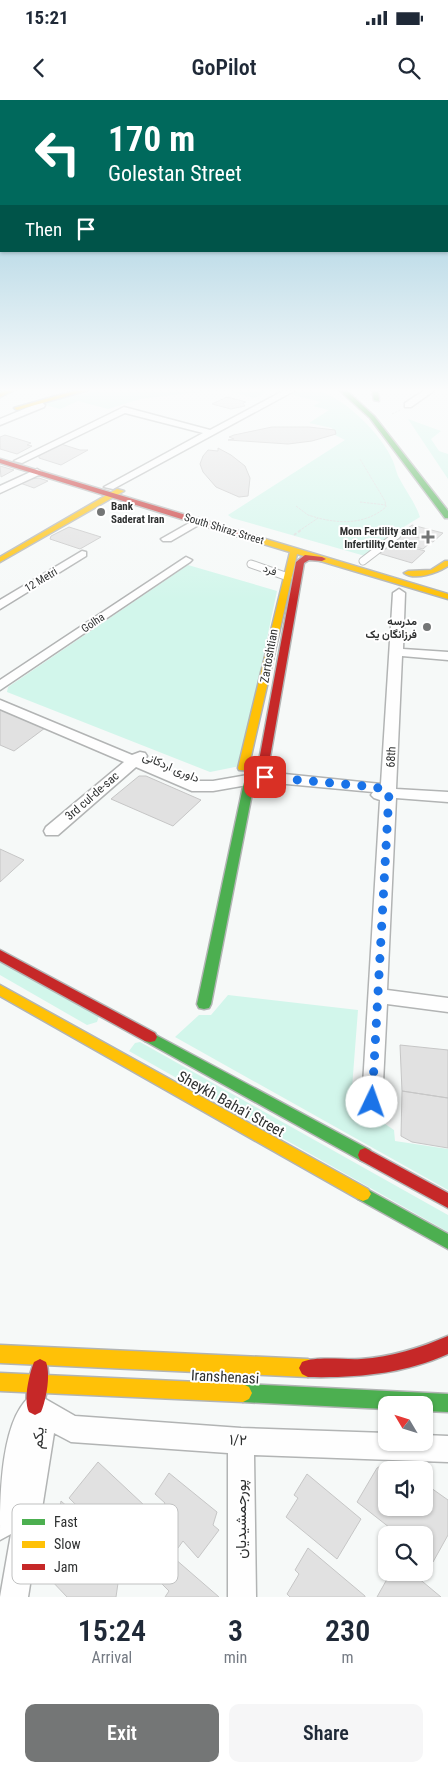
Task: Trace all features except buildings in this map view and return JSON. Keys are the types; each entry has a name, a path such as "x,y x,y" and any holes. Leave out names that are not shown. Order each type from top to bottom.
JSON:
{"main road":[{"name":"South Shiraz Street","path":"19,460 198,521 448,597"},
{"path":"401,460 405,478"},
{"path":"403,460 448,516"},
{"name":"South Shiraz Street","path":"0,462 448,585"},
{"path":"0,548 111,491"},
{"path":"0,560 111,491"},
{"name":"Zartoshtian","path":"294,551 243,768 251,774 263,769 300,562 308,557 322,559"},
{"path":"408,573 433,572 448,564"},
{"path":"204,1004 251,774"},
{"name":"Sheykh Baha'i Street","path":"0,954 115,1028 448,1201"},
{"name":"Sheykh Baha'i Street","path":"0,990 448,1242"},
{"path":"99,1047 115,1028"},
{"path":"434,1234 448,1247"},
{"name":"Iranshenasi","path":"0,1354 351,1370 392,1365 430,1355 448,1345"},
{"path":"36,1395 42,1356"},
{"name":"Iranshenasi","path":"0,1382 36,1395 448,1402"}],"street":[{"path":"111,491 165,460"},
{"path":"0,490 37,472"},
{"path":"168,539 198,521"},
{"name":"12 Metri","path":"0,604 82,554"},
{"name":"Golha","path":"0,686 186,560"},
{"name":"68th","path":"372,1102 399,593"},
{"path":"396,652 448,656"},
{"name":"داوری اردکانی","path":"0,694 192,786 212,786 251,774"},
{"name":"داوری اردکانی","path":"0,704 137,758"},
{"name":"3rd cul-de-sac","path":"52,831 137,758"},
{"path":"251,774 264,786 372,796 389,793 448,798"},
{"path":"378,996 448,1005"},
{"name":"۱/۲","path":"36,1395 71,1429 241,1441 448,1449"},
{"name":"یکم","path":"0,1526 17,1430 36,1395"},
{"name":"یکم","path":"29,1504 42,1427 36,1395"},
{"name":"پورجمشیدیان","path":"241,1441 242,1597"},
{"name":"یکم","path":"14,1597 16,1584"}],"lane":[{"path":"363,561 397,535"},
{"name":"فرد","path":"251,564 288,577"}],"path":[{"path":"360,460 386,505"},
{"path":"360,502 386,505"},
{"path":"296,506 308,515 341,522 362,520 380,512 386,505"},
{"path":"294,535 318,518"}],"green space":[{"path":"314,460 392,460 398,476 420,517 365,556 232,518 228,515"},
{"path":"435,460 448,460 448,479"},
{"path":"188,565 277,591 240,766 210,772 7,692 8,687"},
{"path":"0,961 99,1016 97,1022 87,1025 0,975"},
{"path":"228,995 358,1010 351,1101 394,1130 395,1141 448,1149 448,1190 175,1037 199,1015 211,1015"},
{"path":"140,1042 448,1215 448,1232 129,1051 135,1043"}],"traffic: fast":[{"path":"405,460 448,516"},
{"path":"204,1004 252,768"},
{"path":"150,1037 365,1155"},
{"path":"363,1194 448,1242"},
{"path":"243,1393 448,1403"}],"traffic: slow":[{"path":"0,560 120,491"},
{"path":"246,536 448,597"},
{"path":"254,769 243,768 294,551"},
{"path":"408,573 433,572 448,563"},
{"path":"0,990 363,1194"},
{"path":"0,1354 308,1368"},
{"path":"0,1382 243,1393"}],"traffic: jam":[{"path":"0,461 246,536"},
{"path":"254,769 263,769 300,562 308,557 322,559"},
{"path":"0,955 150,1037"},
{"path":"365,1155 448,1201"},
{"path":"308,1368 380,1366 414,1358 448,1345"},
{"path":"35,1406 40,1368"}],"place":[{"name":"Bank Saderat Iran","path":"101,512"},
{"name":"Mom Fertility and Infertility Center","path":"428,537"},
{"name":"مدرسه فرزانگان یک","path":"427,627"}],"route":[{"path":"265,777 376,787 389,793 372,1102"}]}
